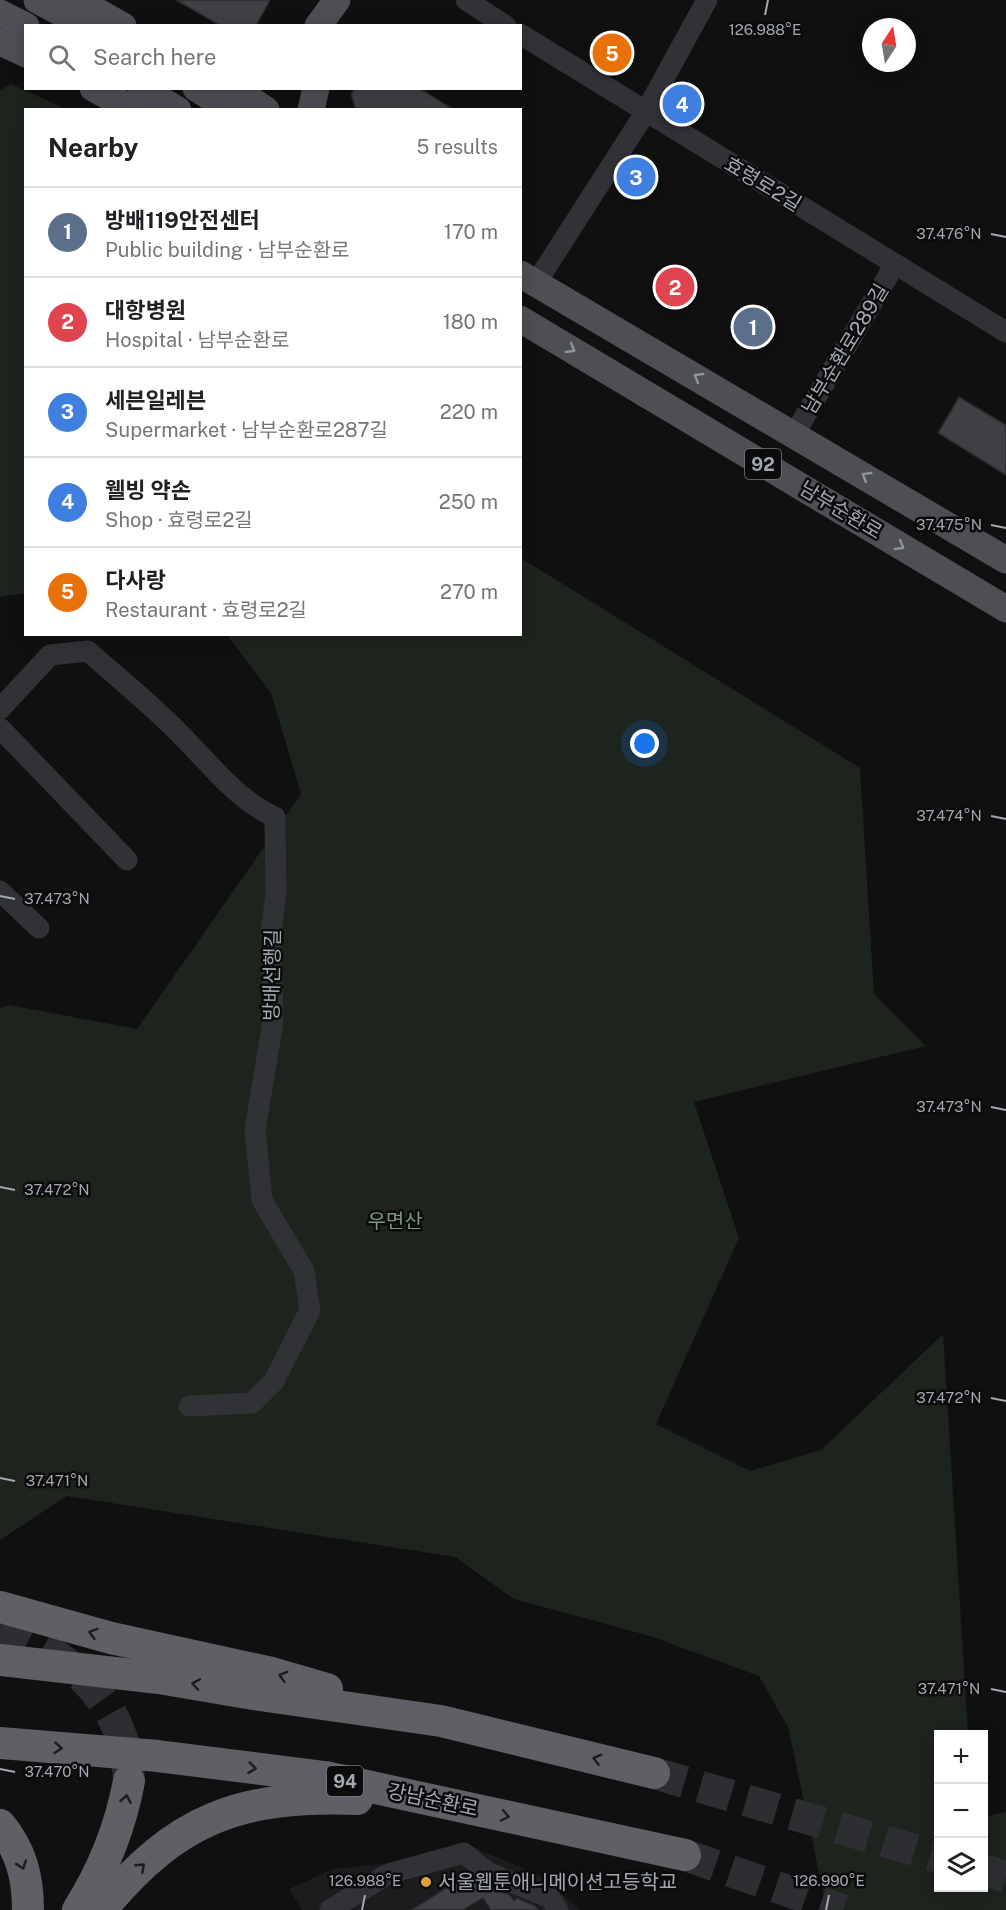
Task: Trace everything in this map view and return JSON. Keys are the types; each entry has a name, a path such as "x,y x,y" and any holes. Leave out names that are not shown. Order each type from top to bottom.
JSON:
{"highway":[{"path":"0,1607 111,1638 272,1673 441,1721 654,1773"},
{"path":"0,1660 159,1678 441,1721"},
{"name":"강남순환로","path":"0,1743 158,1756 325,1777 685,1855"},
{"path":"78,1910 104,1866 123,1817 129,1781"},
{"path":"101,1910 131,1875 184,1832 252,1804 319,1798 444,1802"},
{"path":"0,1825 16,1846 26,1871 28,1910"}],"main road":[{"path":"320,24 338,0"},
{"path":"332,24 338,0"},
{"path":"56,2 84,24"},
{"path":"56,2 117,24"},
{"path":"0,13 12,45"},
{"path":"97,90 130,108"},
{"path":"144,90 175,108"},
{"path":"199,90 228,108"},
{"path":"237,90 263,108"},
{"path":"311,108 316,90"},
{"name":"92","path":"528,279 1005,557"},
{"name":"남부순환로","path":"522,320 1006,609"}],"street":[{"path":"466,0 503,24"},
{"path":"528,279 645,113 707,0"},
{"name":"효령로2길","path":"522,35 645,113 1006,332"},
{"name":"남부순환로289길","path":"795,433 895,264"},
{"name":"방배선행길","path":"0,709 50,655 88,651 180,734 217,773 261,810 275,817 276,894 271,933 273,1022 255,1129 262,1200 304,1271 310,1310 274,1381 252,1403 189,1406"},
{"path":"0,728 127,860"},
{"path":"0,891 39,928"},
{"path":"330,1910 388,1874 464,1853 487,1872 550,1898 558,1910"}],"shaded area":[{"name":"서울웹툰애니메이션고등학교","path":"464,1843 541,1876 580,1910 302,1910 289,1889 333,1869 384,1864"}],"green space":[{"path":"11,84 64,108 24,108 24,593 0,597 0,90"},
{"name":"우면산","path":"522,559 860,768 874,994 926,1046 694,1102 739,1238 656,1424 750,1471 821,1450 943,1334 968,1730 934,1730 934,1892 988,1892 988,1816 1006,1812 1006,1910 827,1910 788,1727 759,1676 650,1636 514,1599 455,1557 67,1496 0,1540 0,1008 9,1005 137,1029 301,794 271,693 228,636 522,636"}],"building":[{"path":"176,0 270,0 257,24 218,24"},
{"path":"354,90 422,90 451,108 355,108 351,94"},
{"path":"959,397 1006,425 1006,475 938,433"},
{"path":"469,1874 482,1884 510,1895 514,1901 517,1898 535,1906 538,1910 491,1910 483,1898 463,1910 411,1910"}],"tunnel":[{"path":"0,1626 49,1651 89,1684 105,1704 117,1727 125,1752 129,1780"},
{"path":"654,1773 934,1856"},
{"path":"685,1855 843,1910"},
{"path":"988,1871 1006,1877"}],"place":[{"name":"다사랑","path":"612,53"},
{"name":"웰빙 약손","path":"682,104"},
{"name":"세븐일레븐","path":"636,177"},
{"name":"대항병원","path":"675,287"},
{"name":"방배119안전센터","path":"753,327"},
{"name":"서울웹툰애니메이션고등학교","path":"426,1882"}]}
